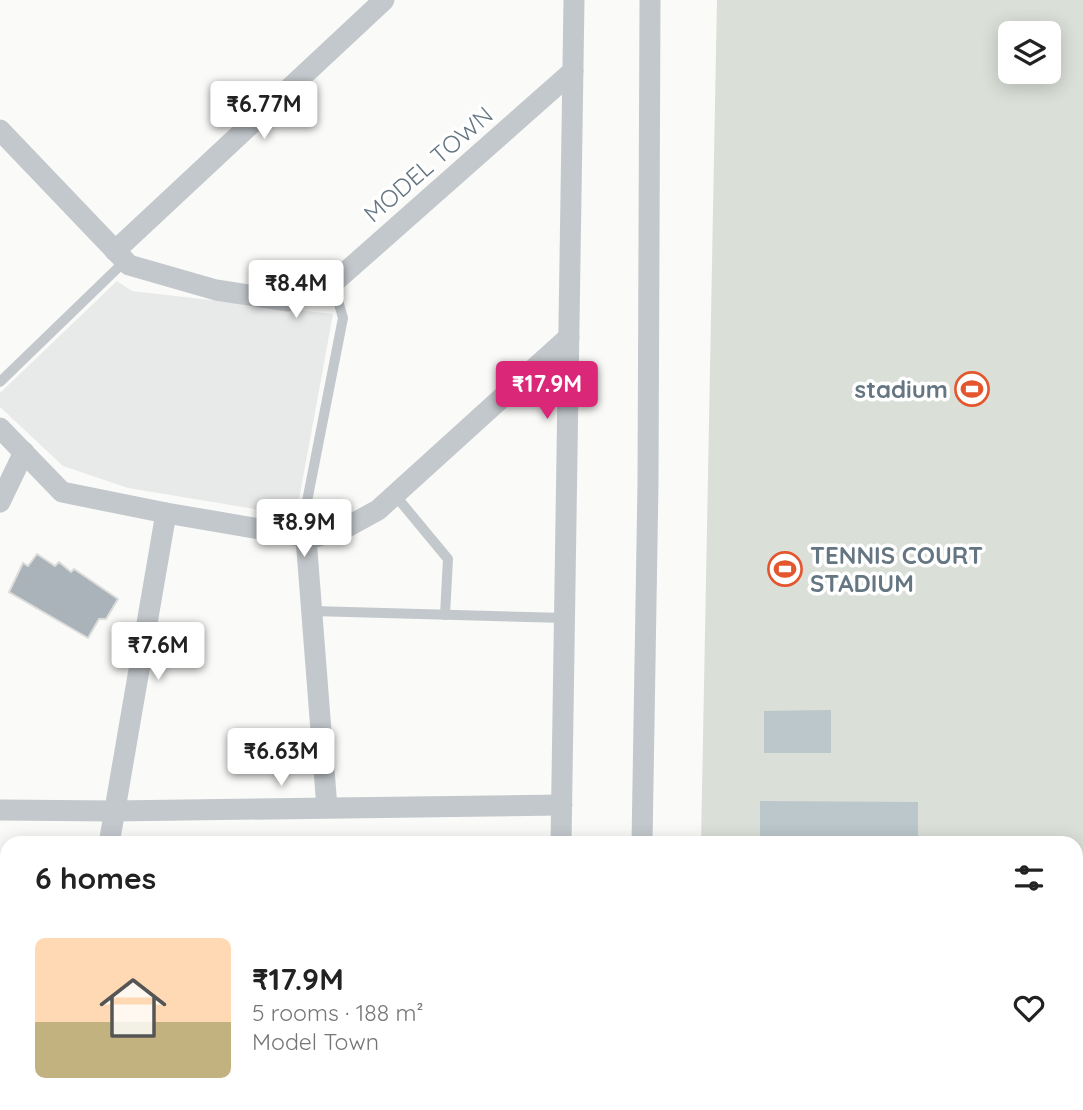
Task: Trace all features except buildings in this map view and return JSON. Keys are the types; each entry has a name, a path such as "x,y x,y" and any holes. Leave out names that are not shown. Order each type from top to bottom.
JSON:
{"street":[{"path":"120,256 384,0"},
{"path":"561,836 575,0"},
{"path":"642,836 648,482 650,0"},
{"name":"MODEL TOWN","path":"0,130 129,265 216,289 288,300 333,283 573,71"},
{"path":"0,428 61,492 312,538 347,527 378,510 569,337"},
{"path":"0,502 24,453"},
{"path":"110,836 166,513"},
{"path":"303,537 312,611 327,808"},
{"path":"0,810 114,811 562,804"}],"lane":[{"path":"0,382 120,256"},
{"path":"303,537 343,318 333,283"},
{"path":"395,495 448,558 445,615"},
{"path":"312,611 565,618"}],"shaded area":[{"path":"717,0 1083,0 1083,836 701,836"},
{"path":"117,281 132,291 333,314 296,516 128,488 63,466 0,407 0,393"},
{"path":"831,710 831,753 764,753 764,711"},
{"path":"760,801 918,802 918,836 760,836"}],"place":[{"name":"stadium","path":"972,389"},
{"name":"TENNIS COURT STADIUM","path":"785,569"}]}
